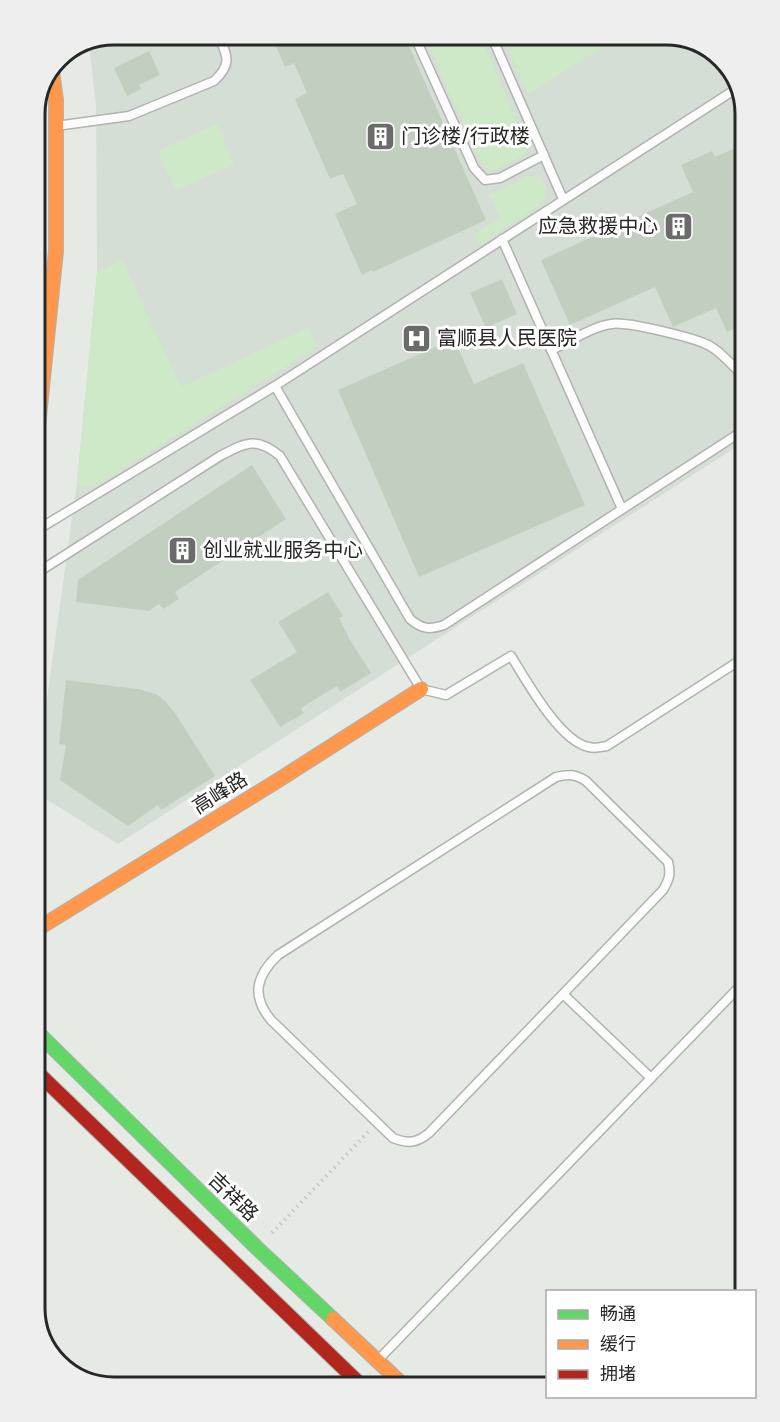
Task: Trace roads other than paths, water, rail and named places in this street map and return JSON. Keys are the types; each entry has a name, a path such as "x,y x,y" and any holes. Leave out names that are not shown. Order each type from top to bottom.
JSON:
{"main road":[{"path":"45,358 56,251 56,100 53,83"},
{"name":"高峰路","path":"45,924 421,689"},
{"name":"吉祥路","path":"45,1040 257,1248 394,1377"},
{"path":"45,1080 353,1377"}],"lane":[{"path":"55,126 129,116 214,81 226,65 227,55 223,45"},
{"path":"419,45 474,168 485,180 500,178 544,155"},
{"path":"495,45 563,199"},
{"path":"45,525 275,386 731,92"},
{"path":"502,239 622,509"},
{"path":"551,350 597,328 624,323 704,342 735,368"},
{"path":"275,386 410,619 420,628 432,630 444,625 735,436"},
{"path":"45,568 220,456 242,445 256,444 267,446 280,456 421,689 446,695 511,656 551,718 581,744 597,748 607,746 735,664"},
{"path":"568,774 578,775 586,781 662,855 668,862 670,870 669,880 663,890 563,994 421,1140 412,1143 393,1138 263,1010 258,987 266,966 278,955 556,777 568,774"},
{"path":"377,1361 735,991"},
{"path":"563,994 651,1078"}],"place":[{"name":"门诊楼/行政楼","path":"380,136"},
{"name":"应急救援中心","path":"679,226"},
{"name":"富顺县人民医院","path":"416,338"},
{"name":"创业就业服务中心","path":"182,550"}]}
